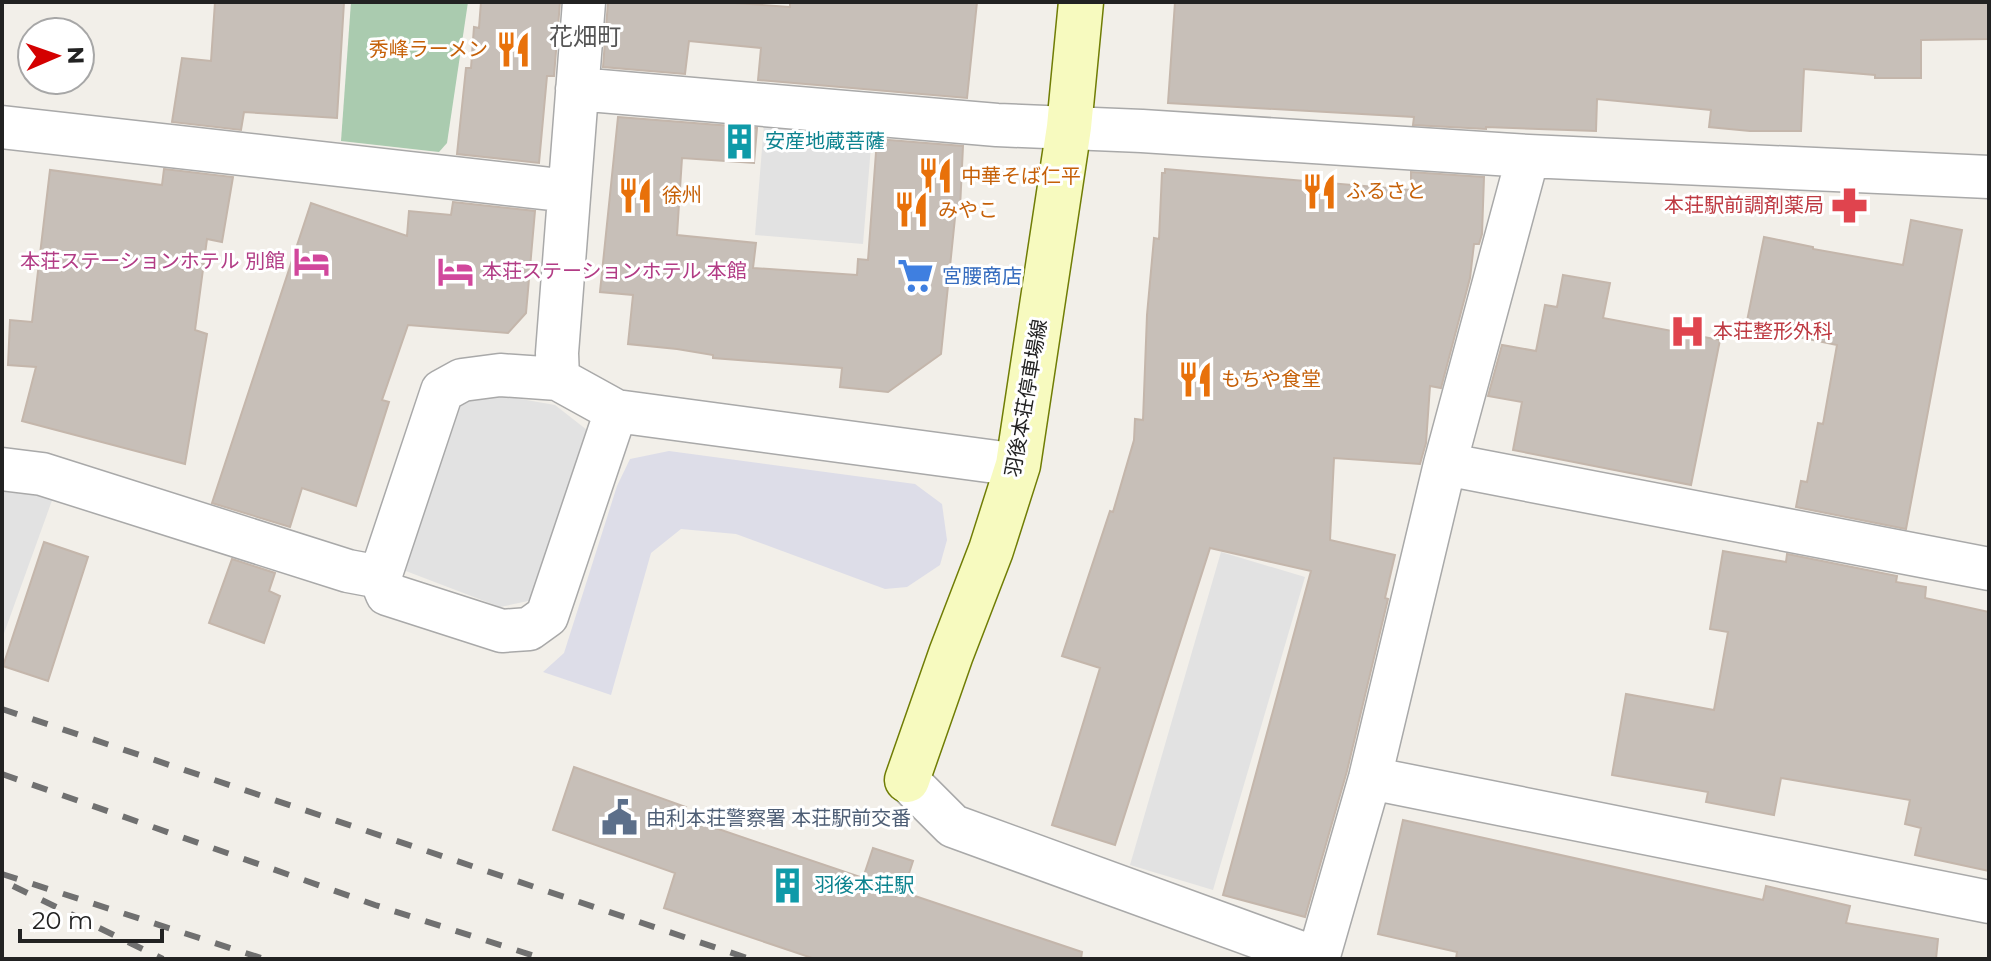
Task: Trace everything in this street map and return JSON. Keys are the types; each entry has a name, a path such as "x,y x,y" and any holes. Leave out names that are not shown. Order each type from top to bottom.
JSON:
{"main road":[{"name":"羽後本荘停車場線","path":"907,780 991,550 1018,465 1069,127 1081,2"}],"street":[{"path":"558,379 557,353 584,2"},
{"path":"577,89 982,123 1528,156 1989,177"},
{"path":"2,127 569,191"},
{"path":"907,780 953,826 1318,959 1370,778 1445,464 1528,156"},
{"path":"616,411 547,616 529,629 502,631 387,594 380,577 442,391 462,380 500,375 558,379 616,411 1018,465"},
{"path":"1445,464 1989,569"},
{"path":"2,469 42,474 348,571 380,577"},
{"path":"1370,778 1989,902"}],"green space":[{"path":"351,2 468,2 447,143 439,152 341,141"}],"shaded area":[{"path":"764,124 872,134 863,244 755,235"},
{"path":"492,394 555,405 587,430 533,600 500,607 398,568 462,401"},
{"path":"669,451 915,484 942,504 947,540 940,565 907,587 885,589 736,534 681,529 651,553 611,695 543,672 564,653 617,486 630,459"},
{"path":"2,460 63,470 2,639"},
{"path":"1221,552 1305,577 1213,890 1130,865"}],"building":[{"path":"215,2 344,2 337,118 244,112 241,130 172,122 182,58 211,61"},
{"path":"481,2 560,2 554,76 547,76 539,163 457,154 466,68 471,68 474,27 479,28"},
{"path":"608,2 721,2 790,7 790,2 977,2 967,98 758,80 761,48 689,41 685,74 603,67"},
{"path":"1175,2 1989,2 1989,39 1921,40 1921,78 1875,78 1875,75 1804,69 1801,131 1709,127 1711,110 1597,99 1596,131 1486,129 1413,125 1414,117 1168,103"},
{"path":"618,117 757,128 754,163 682,158 677,235 756,243 753,268 857,275 858,259 868,260 877,139 963,146 960,208 956,208 941,354 888,392 840,387 842,368 713,358 713,355 677,349 628,344 633,295 600,292"},
{"path":"164,169 233,177 222,242 207,239 195,330 207,334 185,464 22,421 36,367 8,365 10,320 32,322 50,170 162,185"},
{"path":"1165,169 1411,190 1411,172 1484,177 1482,234 1479,244 1474,244 1470,278 1441,388 1430,386 1426,443 1420,464 1334,458 1330,540 1395,555 1385,598 1388,599 1347,771 1305,917 1223,895 1311,571 1210,548 1115,845 1052,825 1100,668 1062,656 1110,511 1113,512 1134,440 1135,419 1143,420 1147,315 1154,238 1159,239 1162,173"},
{"path":"453,202 535,211 526,313 508,333 408,325 382,400 389,402 356,506 302,488 290,527 212,503 311,203 407,236 409,211 451,215"},
{"path":"1911,220 1962,230 1906,529 1796,507 1801,481 1807,482 1818,423 1823,424 1837,345 1746,326 1764,237 1903,265"},
{"path":"1563,275 1610,283 1603,318 1720,340 1691,485 1513,450 1522,402 1488,396 1502,345 1536,351 1545,305 1557,307"},
{"path":"44,542 88,557 48,681 3,666"},
{"path":"1723,551 1786,562 1787,554 1897,576 1896,582 1926,587 1925,598 1989,612 1989,871 1915,855 1921,828 1905,824 1910,800 1781,778 1774,815 1706,802 1708,792 1612,775 1626,694 1714,710 1728,632 1710,629"},
{"path":"232,559 275,573 269,591 280,596 264,643 209,623"},
{"name":"羽後本荘駅","path":"574,767 686,807 683,817 863,878 873,848 913,861 903,892 1082,952 1081,959 815,959 664,908 675,873 553,830"},
{"path":"1403,820 1763,900 1766,886 1850,906 1846,923 1938,939 1936,959 1456,959 1457,952 1378,934"}],"railway":[{"path":"2,709 750,959"},
{"path":"2,774 375,905 544,959"},
{"path":"2,874 264,959"},
{"path":"13,886 163,959"}],"place":[{"name":"秀峰ラーメン","path":"514,49"},
{"name":"安産地蔵菩薩","path":"739,141"},
{"name":"中華そば仁平","path":"935,176"},
{"name":"ふるさと","path":"1320,191"},
{"name":"徐州","path":"636,195"},
{"name":"本荘駅前調剤薬局","path":"1850,205"},
{"name":"みやこ","path":"912,210"},
{"name":"本荘ステーションホテル 別館","path":"311,261"},
{"name":"本荘ステーションホテル 本館","path":"456,271"},
{"name":"宮腰商店","path":"916,276"},
{"name":"本荘整形外科","path":"1687,331"},
{"name":"もちや食堂","path":"1195,379"},
{"name":"由利本荘警察署 本荘駅前交番","path":"620,818"},
{"name":"羽後本荘駅","path":"788,885"}],"district":[{"name":"花畑町","path":"585,36"}]}
